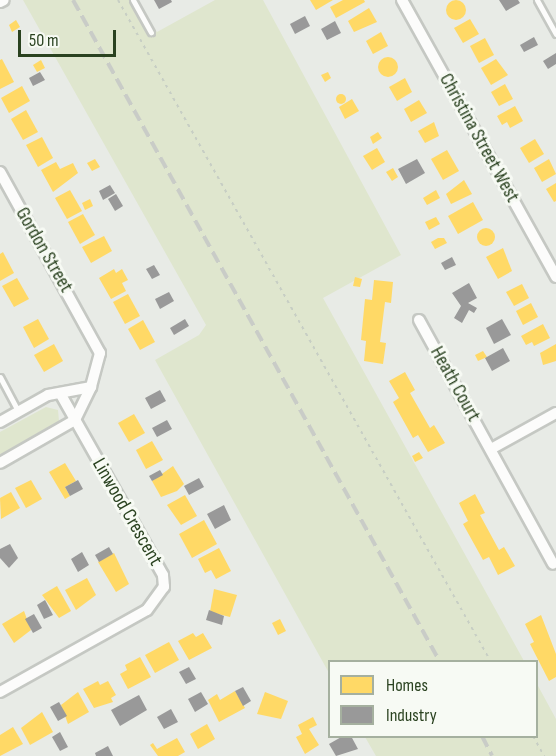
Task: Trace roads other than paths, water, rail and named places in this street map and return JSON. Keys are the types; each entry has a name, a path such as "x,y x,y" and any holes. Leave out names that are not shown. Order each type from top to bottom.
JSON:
{"street":[{"path":"0,2 4,0"},
{"name":"Christina Street West","path":"402,0 556,277"},
{"name":"Gordon Street","path":"0,172 100,353 91,387 75,420"},
{"name":"Heath Court","path":"418,320 553,564"},
{"path":"0,423 60,393 91,387"},
{"name":"Linwood Crescent","path":"0,692 147,610 164,587 163,575 60,393"},
{"path":"491,449 556,413"},
{"path":"0,463 75,420"}],"lane":[{"path":"133,0 152,32"},
{"path":"537,0 556,34"},
{"path":"0,377 19,412"}],"railway":[{"path":"73,0 439,660"},
{"path":"483,738 492,756"}]}
